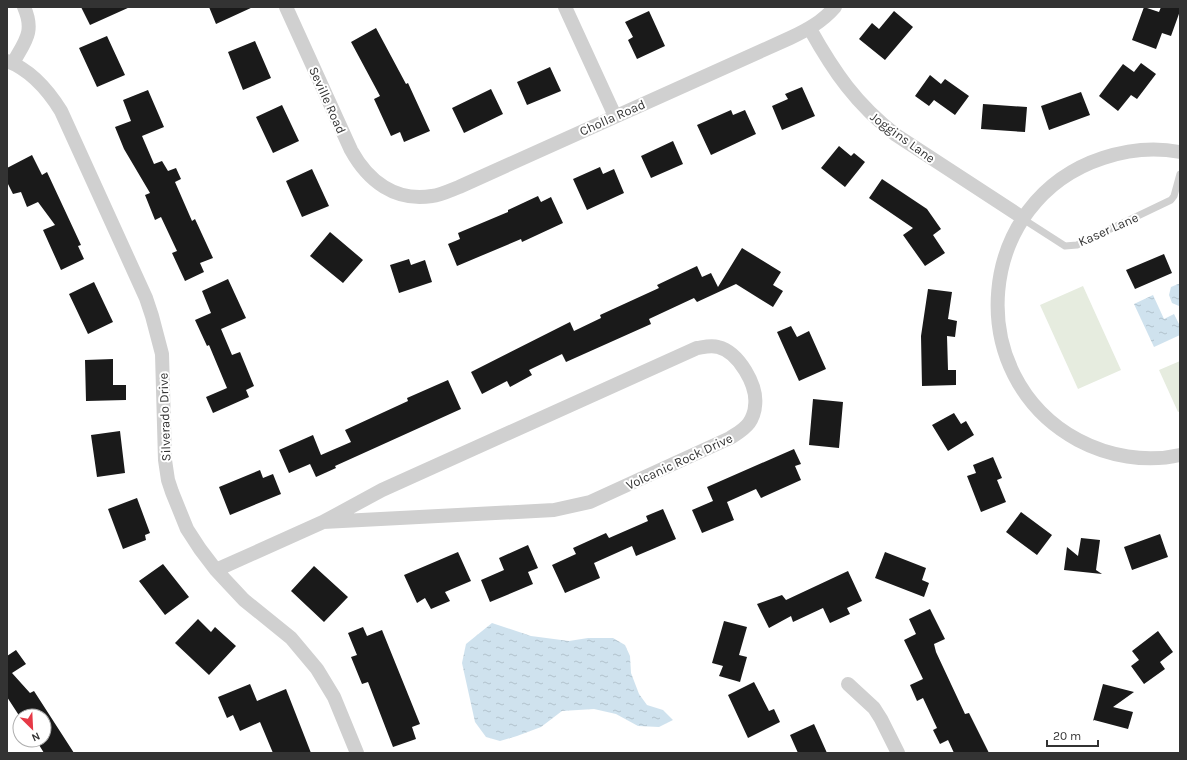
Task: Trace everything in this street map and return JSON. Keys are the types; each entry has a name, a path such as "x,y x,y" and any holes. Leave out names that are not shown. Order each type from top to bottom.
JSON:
{"street":[{"path":"10,62 26,39 30,27 24,7"},
{"name":"Seville Road","path":"286,7 351,150 365,172 381,185"},
{"path":"565,7 615,116"},
{"name":"Cholla Road","path":"381,185 402,195 422,197 434,196 459,187 810,29 821,21 835,7"},
{"name":"Joggins Lane","path":"810,29 832,68 846,87 876,119 896,135 1023,218"},
{"name":"Silverado Drive","path":"10,62 28,72 41,84 61,110 146,298 162,354 164,445 168,480 179,511 188,529 200,549 216,570 244,600 281,629 309,658 325,681 334,698 357,753"},
{"path":"1180,152 1143,150 1121,153 1094,161 1074,171 1051,187 1039,198 1023,218 1010,242 1001,267 997,293 999,333 1006,358 1025,394 1052,423 1074,438 1110,453 1137,458 1163,458 1180,456"},
{"name":"Volcanic Rock Drive","path":"216,570 323,522 382,490 697,348 709,346 720,347 730,353 738,359 744,368 753,388 755,406 748,424 740,432 730,438 590,502 554,510 323,522"},
{"path":"848,684 874,708 898,753"}],"lane":[{"name":"Kaser Lane","path":"1023,218 1066,246 1077,245 1171,200 1174,196 1180,174"}],"shaded area":[{"path":"1083,286 1121,370 1078,389 1040,305"},
{"path":"1180,361 1180,411 1178,412 1159,370"}],"water":[{"path":"1180,284 1179,306 1172,303 1169,295 1171,287"},
{"path":"1153,295 1164,319 1174,314 1180,326 1180,335 1154,347 1134,304"},
{"path":"492,623 531,636 569,641 588,638 613,638 625,645 630,656 631,673 639,694 647,705 663,710 673,720 659,727 638,726 616,714 594,709 562,711 541,727 517,736 500,741 486,737 475,722 462,663 466,644"}],"building":[{"path":"81,7 130,7 90,25"},
{"path":"209,7 253,7 216,24"},
{"path":"1144,7 1159,12 1161,7 1180,7 1171,36 1162,33 1156,49 1132,40"},
{"path":"649,11 665,46 637,59 628,40 633,37 625,22"},
{"path":"894,11 913,27 885,60 859,39 872,23 879,29"},
{"path":"376,28 406,84 408,83 430,131 404,142 400,132 391,136 374,99 380,96 351,42"},
{"path":"107,36 125,75 97,87 79,48"},
{"path":"255,41 271,78 243,90 228,52"},
{"path":"1141,63 1156,74 1137,99 1131,95 1118,111 1099,96 1123,64 1134,72"},
{"path":"550,67 561,91 527,105 517,82"},
{"path":"930,75 941,84 945,79 969,96 955,115 934,100 929,106 915,96"},
{"path":"802,87 815,116 782,130 772,106 788,99 785,94"},
{"path":"491,89 503,114 464,133 452,108"},
{"path":"148,90 164,127 142,136 154,164 162,161 168,171 176,168 181,179 175,182 192,221 195,219 213,258 200,263 204,272 185,281 172,253 177,251 161,217 155,220 145,195 150,193 124,149 115,127 131,121 123,100"},
{"path":"1081,92 1090,115 1049,130 1041,106"},
{"path":"983,104 1027,107 1025,132 981,129"},
{"path":"282,105 299,141 273,153 256,117"},
{"path":"731,110 733,115 745,110 756,134 711,155 697,125"},
{"path":"673,141 683,164 651,178 641,156"},
{"path":"839,146 851,156 854,153 865,162 845,187 821,168"},
{"path":"32,155 42,175 47,172 81,245 78,246 84,259 61,270 43,230 55,225 38,202 27,207 21,192 13,194 7,182 7,168"},
{"path":"600,167 603,174 614,169 624,193 587,210 573,179"},
{"path":"312,169 329,206 302,217 286,181"},
{"path":"882,179 927,209 941,229 933,235 945,253 925,266 903,235 913,228 869,198"},
{"path":"538,196 541,202 551,197 563,223 522,242 521,239 457,266 448,244 460,239 458,233 508,212 508,210"},
{"path":"330,232 363,260 343,283 310,256"},
{"path":"742,248 781,272 773,285 783,291 773,307 736,284 697,302 694,298 649,319 651,324 566,362 562,354 529,370 532,375 510,387 507,381 482,394 471,372 570,322 574,331 601,318 600,315 659,288 657,285 697,266 702,277 711,273 718,287"},
{"path":"1164,254 1172,273 1135,289 1126,270"},
{"path":"409,259 411,265 425,260 432,282 399,293 390,265"},
{"path":"228,279 246,318 221,329 232,355 240,352 254,386 246,390 249,397 213,413 206,397 227,388 209,345 207,346 195,320 211,313 202,291"},
{"path":"94,282 113,322 88,334 69,294"},
{"path":"928,289 952,292 948,319 957,321 955,337 947,336 948,370 956,370 956,385 922,386 921,336"},
{"path":"791,326 797,337 809,331 826,369 799,381 777,332"},
{"path":"113,359 113,385 126,385 126,400 86,401 85,360"},
{"path":"448,380 461,409 335,466 336,468 316,477 310,464 289,473 279,450 313,435 321,455 351,442 345,430 408,401 407,398"},
{"path":"813,399 843,402 839,448 809,445"},
{"path":"954,413 961,424 966,421 974,435 948,451 932,425"},
{"path":"120,431 125,473 97,477 91,435"},
{"path":"794,449 801,464 795,466 801,480 761,498 756,489 727,502 734,520 702,533 692,510 713,501 707,487"},
{"path":"993,457 1002,478 997,480 1006,502 981,512 967,476 976,473 973,465"},
{"path":"260,470 263,478 273,474 281,494 230,515 219,487"},
{"path":"137,498 150,533 145,535 146,540 123,549 108,509"},
{"path":"663,509 676,539 636,556 632,546 594,563 600,578 565,593 552,565 576,554 573,548 606,533 609,538 648,521 646,516"},
{"path":"1021,512 1052,535 1037,555 1006,532"},
{"path":"1160,534 1168,557 1132,570 1124,547"},
{"path":"1081,538 1100,540 1096,570 1102,574 1064,570 1067,547 1078,556"},
{"path":"528,545 538,568 528,572 533,584 490,602 481,580 504,570 499,558"},
{"path":"458,552 471,581 445,592 450,601 431,609 425,598 417,603 404,575"},
{"path":"885,552 926,568 922,580 929,583 924,597 875,578"},
{"path":"163,564 189,597 165,615 139,581"},
{"path":"314,566 348,597 324,622 291,591"},
{"path":"848,571 862,601 847,608 850,614 830,623 823,608 793,622 791,616 769,628 757,604 782,595 786,600"},
{"path":"930,609 945,639 934,644 936,652 965,714 969,713 989,753 954,753 948,740 940,744 933,730 937,728 923,698 917,701 910,685 923,679 904,640 916,634 909,619"},
{"path":"198,619 211,632 215,627 236,646 209,675 175,643"},
{"path":"724,621 747,627 739,655 747,657 740,682 719,676 723,666 712,663"},
{"path":"363,627 367,636 382,630 420,724 412,727 416,739 393,747 368,682 362,684 351,657 357,655 348,633"},
{"path":"1158,631 1173,652 1160,662 1165,669 1144,684 1131,666 1139,660 1132,651"},
{"path":"16,650 26,664 12,673 30,693 34,691 45,708 14,708 7,697 7,656"},
{"path":"754,682 769,711 774,709 780,722 748,738 728,695"},
{"path":"250,684 257,701 286,689 311,753 273,753 260,722 240,731 233,715 227,718 218,697"},
{"path":"1103,684 1134,692 1113,707 1133,712 1128,729 1093,721"},
{"path":"52,719 74,753 44,753 41,748 52,748"},
{"path":"814,724 827,753 798,753 790,735"}]}
